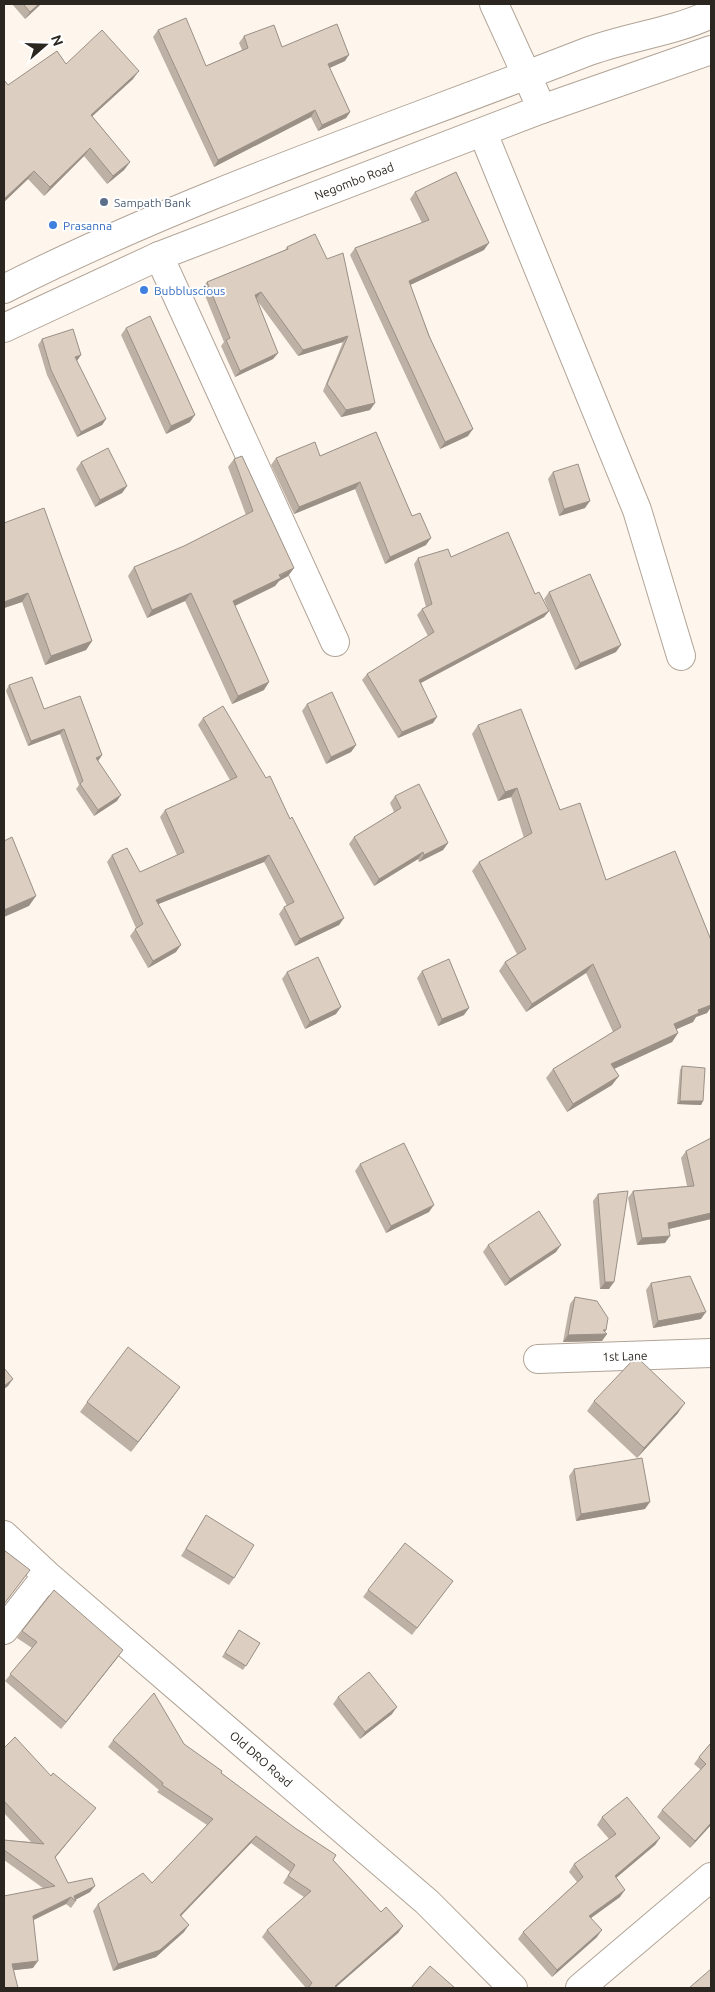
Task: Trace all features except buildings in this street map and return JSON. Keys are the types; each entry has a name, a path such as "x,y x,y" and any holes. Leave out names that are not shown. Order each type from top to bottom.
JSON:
{"main road":[{"path":"494,4 542,109"},
{"path":"4,289 164,216 335,147 528,76 586,52 711,14"},
{"name":"Negombo Road","path":"4,328 159,256 542,109 711,50"},
{"path":"483,133 637,510 681,656"},
{"path":"159,256 335,642"},
{"name":"1st Lane","path":"538,1360 711,1353"},
{"name":"Old DRO Road","path":"4,1535 47,1575 427,1902 513,1988"},
{"path":"4,1630 47,1575"},
{"path":"580,1988 711,1877"}],"place":[{"name":"Sampath Bank","path":"104,202"},
{"name":"Prasanna","path":"53,225"},
{"name":"Bubbluscious","path":"144,290"}]}
